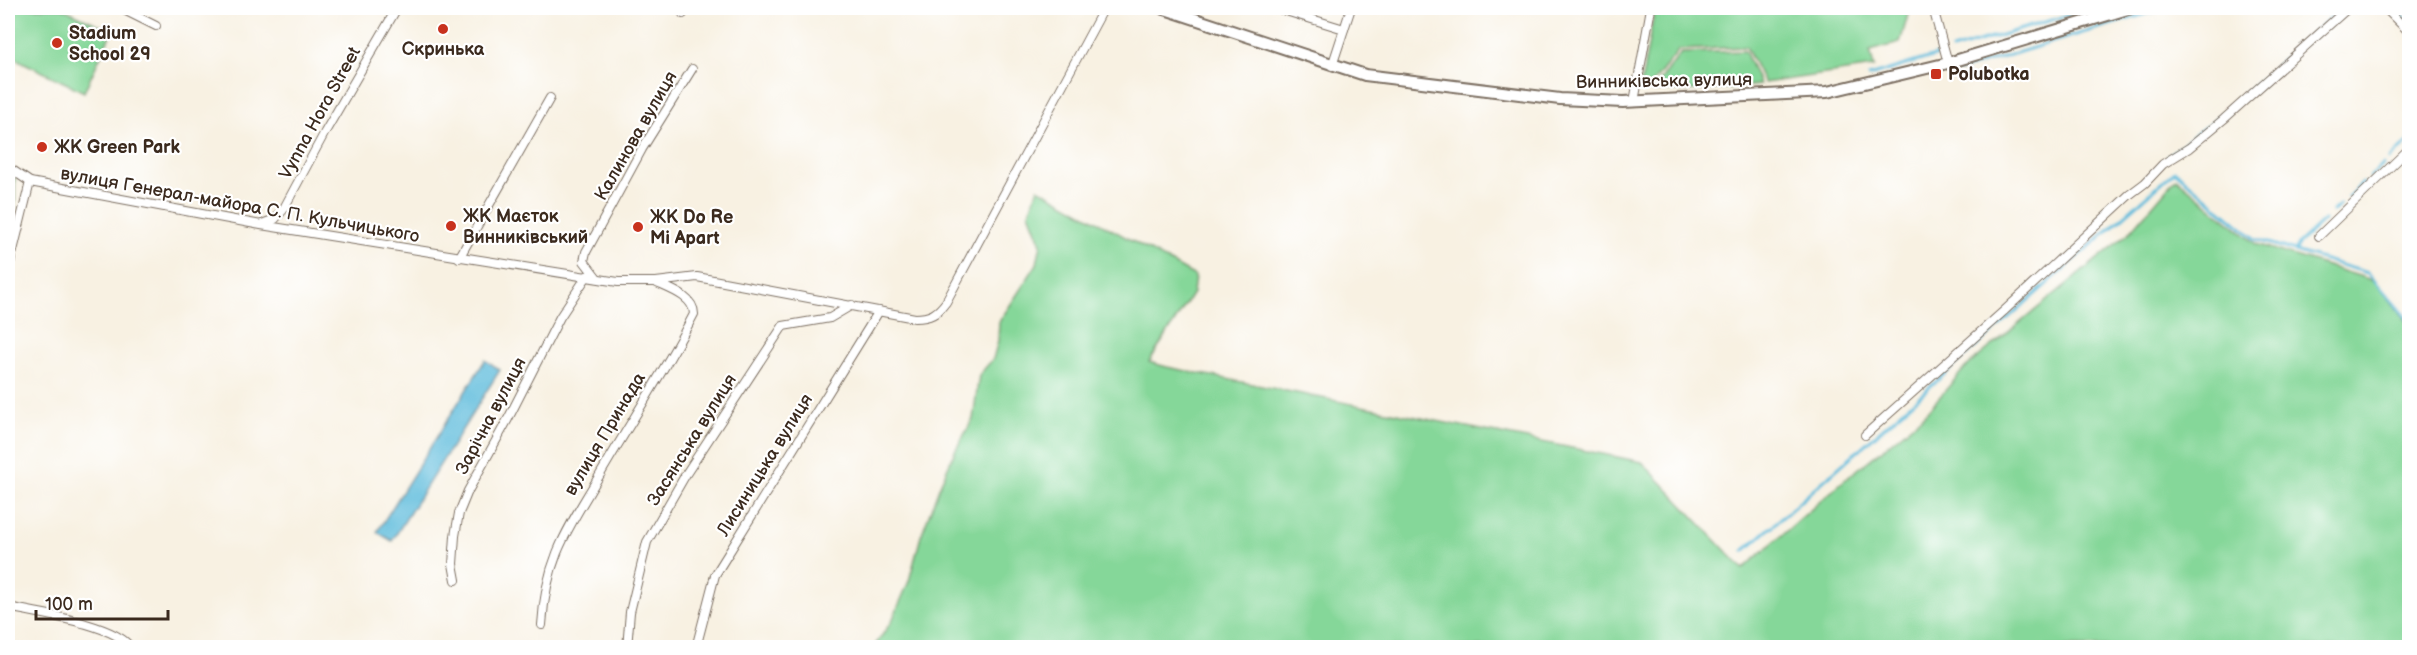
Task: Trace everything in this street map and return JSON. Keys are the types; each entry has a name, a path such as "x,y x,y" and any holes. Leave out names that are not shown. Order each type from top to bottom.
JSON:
{"main road":[{"name":"Винниківська вулиця","path":"1162,8 1365,75 1468,90 1560,99 1634,102 1827,92 1948,63 2131,8"}],"street":[{"path":"120,8 156,26"},
{"name":"Vynna Hora Street","path":"261,225 275,219 283,210 397,8"},
{"name":"вулиця Генерал-майора С. П. Кульчицького","path":"30,182 261,225 459,258 618,282 656,282 697,277 927,318 940,309 1104,8"},
{"path":"1276,8 1344,30"},
{"path":"1332,66 1351,8"},
{"path":"1634,102 1651,8"},
{"path":"1933,8 1948,63"},
{"path":"1865,435 2145,183 2163,164 2189,148 2224,119 2348,8"},
{"path":"2385,8 2409,33"},
{"name":"Калинова вулиця","path":"598,279 586,265 584,257 642,149 692,69"},
{"path":"459,258 550,98"},
{"path":"2319,236 2409,148"},
{"path":"8,167 30,182 8,271"},
{"name":"Зарічна вулиця","path":"456,580 453,564 455,536 459,513 468,491 560,317 586,276"},
{"name":"вулиця Принада","path":"542,625 548,580 559,546 580,505 693,314 694,308 690,302 656,282"},
{"name":"Засянська вулиця","path":"627,648 630,612 647,542 686,474 783,326 830,318 852,306"},
{"name":"Лисиницька вулиця","path":"698,644 715,574 879,311"},
{"path":"8,607 106,629 124,638 131,648"}],"green space":[{"name":"Stadium School 29","path":"14,8 62,8 112,31 84,92 8,55 8,20"},
{"path":"1655,8 1910,8 1900,43 1870,51 1874,67 1764,83 1746,47 1679,50 1647,90 1640,89"},
{"path":"1745,51 1760,85 1706,90 1652,91 1681,53"},
{"path":"8,173 15,177 15,197 14,227 8,257"},
{"path":"2176,178 2256,244 2375,281 2409,325 2409,647 874,647 892,621 909,581 921,536 940,485 973,419 979,375 993,359 998,341 999,322 1037,264 1041,244 1029,213 1038,188 1195,276 1193,293 1149,362 1642,462 1743,569 1841,483 1921,418 1965,368 2129,233"}],"water":[{"path":"485,360 500,370 392,541 377,532"}],"waterway":[{"path":"1952,50 2091,8"},
{"path":"1957,71 2165,8"},
{"path":"2168,156 2221,115 2341,8"},
{"path":"2395,8 2410,24"},
{"path":"1869,76 1938,55"},
{"path":"2389,159 2410,140"},
{"path":"2369,178 2383,165"},
{"path":"1744,551 2175,171 2255,239 2368,273 2410,322"},
{"path":"2348,197 2363,183"},
{"path":"2333,211 2340,205"},
{"path":"2296,251 2298,244 2324,220"}],"place":[{"name":"Скринька","path":"443,29"},
{"name":"Stadium School 29","path":"57,43"},
{"name":"Polubotka","path":"1936,74"},
{"name":"ЖК Green Park","path":"42,147"},
{"name":"ЖК Маєток Винниківський","path":"451,226"},
{"name":"ЖК Do Re Mi Apart","path":"638,227"}]}
